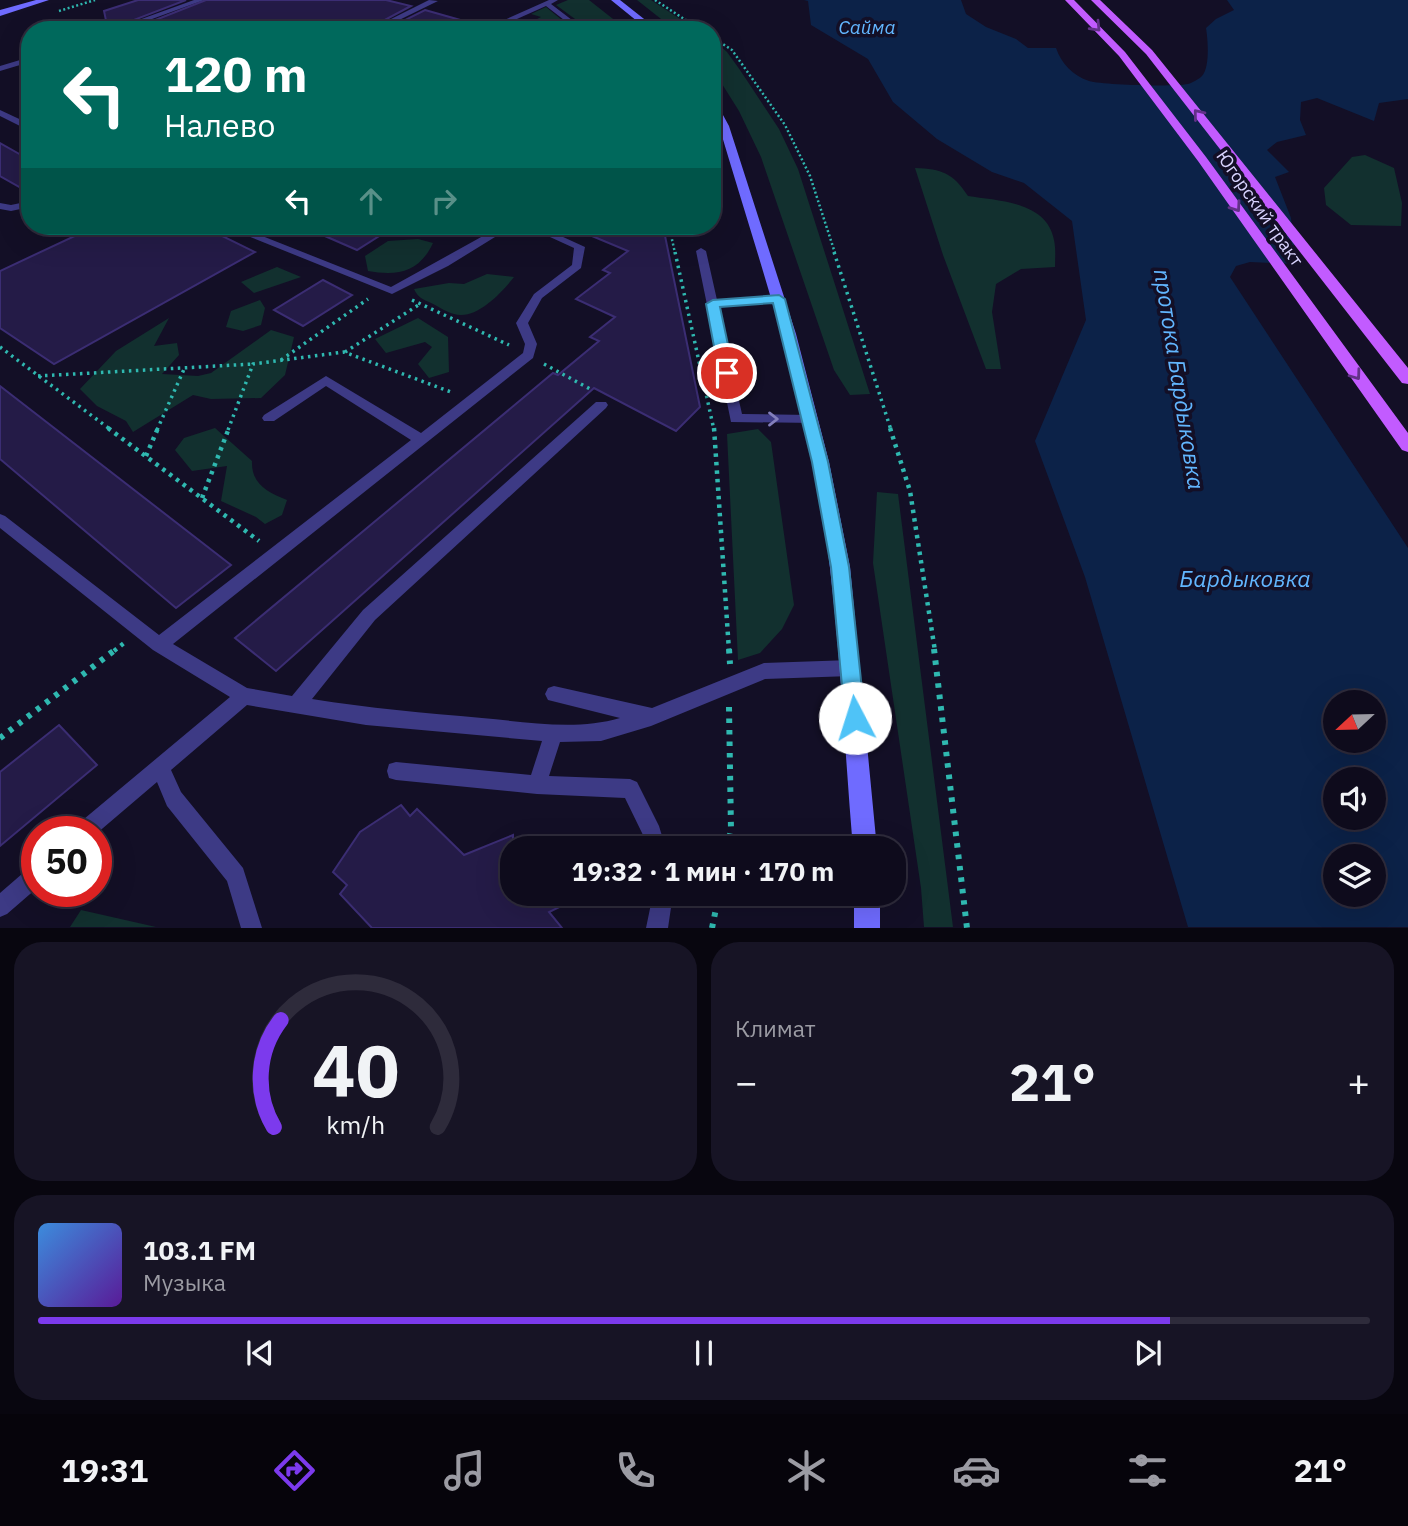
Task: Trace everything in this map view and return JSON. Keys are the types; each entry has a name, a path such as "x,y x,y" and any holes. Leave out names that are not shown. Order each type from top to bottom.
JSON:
{"main road":[{"path":"0,13 45,0"},
{"path":"615,0 642,21"},
{"name":"Югорский тракт","path":"1069,0 1122,54 1202,159 1408,446"},
{"name":"Югорский тракт","path":"1096,0 1149,52 1408,379"},
{"path":"721,135 779,299 810,419 840,567 864,836"},
{"path":"867,906 867,928"}],"lane":[{"path":"140,21 201,0"},
{"path":"391,21 435,1 432,0"},
{"path":"506,21 555,0"},
{"path":"547,4 570,21"},
{"path":"0,69 21,62"},
{"path":"0,113 21,124"},
{"path":"0,217 6,207"},
{"path":"251,235 388,289 491,235"},
{"path":"159,645 529,355 531,344 522,323 538,296 578,266 580,247 552,235"},
{"path":"701,251 736,419 810,419"},
{"path":"713,304 779,299"},
{"path":"269,418 326,380 422,440"},
{"path":"295,706 369,615 601,405"},
{"path":"0,520 159,645 244,696 295,706 366,716 554,733 601,732 651,717 764,671 850,668"},
{"path":"554,694 651,717"},
{"path":"102,816 244,696"},
{"path":"537,785 554,733"},
{"path":"160,766 174,799 236,875 251,928"},
{"path":"396,771 537,785 630,789 653,836"},
{"path":"0,907 21,888"},
{"path":"657,928 661,906"}],"path":[{"path":"654,0 687,21"},
{"path":"721,43 732,50 785,125 810,176 910,491 934,645 967,928"},
{"path":"671,235 716,436 731,685 730,836"},
{"path":"280,360 388,289 529,355 597,393 601,405"},
{"path":"344,352 420,304"},
{"path":"0,347 276,554"},
{"path":"38,376 253,364"},
{"path":"146,456 185,368"},
{"path":"0,738 142,629"},
{"path":"712,928 717,906"}],"green space":[{"path":"568,0 589,0 616,21 578,21 556,5"},
{"path":"637,0 651,0 683,21 664,21"},
{"path":"546,7 563,21 533,21 541,17 531,14"},
{"path":"721,47 740,70 779,129 798,169 870,394 850,395 834,370 761,157 739,111 721,82"},
{"path":"1365,155 1394,168 1402,203 1401,226 1351,225 1326,205 1324,188 1352,157"},
{"path":"915,168 933,170 952,177 968,196 1007,202 1032,210 1050,227 1055,243 1055,267 1021,269 996,284 992,312 1001,369 986,369 943,255"},
{"path":"418,239 433,243 421,261 414,266 398,272 368,271 365,256 388,241"},
{"path":"277,267 301,277 254,293 241,282"},
{"path":"487,274 514,277 491,301 469,314 447,312 420,297 414,289 449,283 464,284"},
{"path":"260,300 265,308 261,325 243,331 226,327 231,311"},
{"path":"169,318 154,346 177,343 179,355 162,374 198,376 211,373 271,330 294,337 285,375 261,398 211,399 193,395 133,432 126,421 97,406 80,389 116,351"},
{"path":"418,318 448,337 449,372 429,378 418,364 432,347 425,342 386,353 375,339"},
{"path":"215,428 252,461 254,476 262,486 287,500 282,515 265,524 221,501 227,466 192,471 175,450 184,438"},
{"path":"758,429 771,442 794,605 782,629 760,653 738,660 727,434"},
{"path":"877,492 898,494 953,927 924,927 921,888 873,563"},
{"path":"81,910 156,927 70,927"}],"water":[{"name":"Бардыковка","path":"804,0 961,0 966,14 986,27 1016,39 1028,48 1056,48 1068,68 1083,79 1108,84 1180,85 1195,81 1205,72 1208,46 1206,28 1216,19 1234,10 1227,0 1408,0 1408,99 1379,103 1374,121 1317,98 1301,102 1300,120 1306,135 1277,142 1267,150 1289,172 1275,177 1291,218 1296,264 1250,262 1236,266 1230,277 1408,548 1408,927 1188,927 1085,577 1035,441 1086,320 1072,221 1024,183 992,172 937,139 893,102 868,59 811,25 808,1"}],"building":[{"path":"138,0 186,0 131,21 106,21 104,11"},
{"path":"206,0 386,0 411,6 383,21 153,21"},
{"path":"425,10 464,21 403,21"},
{"path":"0,143 21,155 21,188 0,176"},
{"path":"77,235 220,235 255,252 54,364 0,328 0,271"},
{"path":"323,235 381,235 357,250"},
{"path":"590,235 665,235 700,407 676,431 594,388 276,671 235,638 553,373 558,375 599,341 590,337 615,317 576,299 610,273 603,270 628,251"},
{"path":"323,280 352,295 303,326 274,310"},
{"path":"0,386 231,565 176,608 0,459"},
{"path":"59,725 97,765 36,816 21,816 21,828 0,846 0,772"},
{"path":"401,805 410,816 417,809 464,855 500,840 500,906 561,906 549,912 562,928 372,928 340,894 347,885 333,872 360,832"}],"route":[{"path":"727,373 713,304 779,299 820,462 840,567 855,718"}],"water label":[{"name":"Сайма","path":"867,27"},
{"name":"протока Бардыковка","path":"1180,379"}]}
